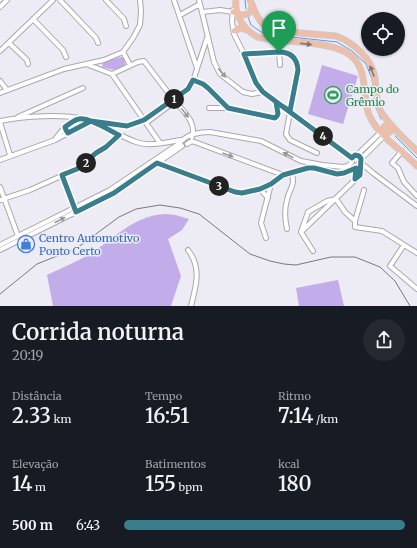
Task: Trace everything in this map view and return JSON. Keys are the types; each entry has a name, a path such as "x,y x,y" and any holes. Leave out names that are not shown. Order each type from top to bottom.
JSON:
{"main road":[{"path":"236,1 238,14 247,30"},
{"path":"238,14 248,14 251,11 251,2"},
{"path":"251,2 259,20 269,29 336,36 353,45 368,62 374,75 380,109 392,125 417,151"},
{"path":"234,32 240,28 247,30 259,38 328,46 340,49 348,54 357,61 366,89 368,111 375,124 383,134 417,166"},
{"path":"383,134 385,126 392,125"}],"street":[{"path":"0,7 7,0"},
{"path":"0,51 53,0"},
{"path":"60,0 96,38 98,43"},
{"path":"106,0 124,19 126,26"},
{"path":"0,93 64,69 97,61 123,52 140,25 140,0"},
{"path":"174,0 197,68"},
{"path":"180,14 200,2 207,38 214,62 220,74 243,92 252,94 263,92"},
{"path":"202,12 220,10 238,14"},
{"path":"234,32 238,14"},
{"path":"238,14 232,22 234,32 256,83 263,92 290,111 367,171 373,173"},
{"path":"33,19 63,50 66,57"},
{"path":"145,122 188,89 193,80 207,38"},
{"path":"9,43 27,60 28,64"},
{"path":"123,52 130,65"},
{"path":"244,54 279,52 290,54 295,59 298,64 298,70 286,134 290,140 316,153"},
{"path":"279,52 280,65"},
{"path":"95,67 97,61"},
{"path":"112,74 130,65 144,61 173,99"},
{"path":"86,64 112,74 160,142"},
{"path":"193,80 203,84 228,108"},
{"path":"0,81 7,90"},
{"path":"16,118 83,88"},
{"path":"0,160 10,155 54,140 86,125 91,121 127,126 145,122 174,102 176,102 191,121 193,127 193,135 191,138 192,142"},
{"path":"209,108 228,108 275,118 278,114 276,102"},
{"path":"10,155 0,121 16,118 85,119 137,142 152,144 167,141 192,142 283,175"},
{"path":"85,119 86,125"},
{"path":"54,140 72,120"},
{"path":"65,127 68,133"},
{"path":"0,245 110,190 169,149 193,135 203,132 261,141 296,159 310,163 343,167 357,163"},
{"path":"355,179 357,155 383,134"},
{"path":"157,163 235,192 242,193 260,189 271,184 283,175 308,168 314,168 337,174 344,173 357,163 383,134"},
{"path":"0,200 30,190 77,169 119,135"},
{"path":"167,141 170,145 169,149"},
{"path":"0,250 114,193 157,163 182,142"},
{"path":"402,151 392,163 398,168 404,182 417,196"},
{"path":"357,163 417,206"},
{"path":"357,163 360,175"},
{"path":"301,232 355,179 367,171"},
{"path":"287,229 285,218 286,201 294,183 292,173"},
{"path":"62,175 76,212"},
{"path":"266,238 261,223 271,184"},
{"path":"0,187 18,236 16,242"},
{"path":"260,189 268,198"},
{"path":"364,190 355,221 355,227 382,231 417,253"},
{"path":"313,251 301,232 304,220 308,212 315,206 336,199"},
{"path":"336,199 345,212 355,221"},
{"path":"304,220 308,226"},
{"path":"404,245 390,266 417,289"},
{"path":"188,250 192,256 198,274 197,285 191,306"}],"shaded area":[{"path":"121,57 124,58 125,64 120,69 115,70 102,67 103,62"},
{"name":"Campo do Grêmio","path":"322,65 358,76 343,124 308,114"},
{"path":"166,214 189,219 182,230 168,239 181,276 171,306 53,306 47,275 90,254 134,223 144,218"},
{"path":"338,280 344,306 299,306 296,288"}],"waterway":[{"path":"245,0 246,9"},
{"path":"248,17 251,25 264,34 337,42 352,51 366,64 372,79 375,106 381,119"},
{"path":"395,136 417,158"}],"railway":[{"path":"0,294 37,264 77,248 119,217 136,209 160,205 180,208 199,214 250,254 270,261 296,265 331,257 355,257 380,267 395,281 410,306"}],"place":[{"name":"Campo do Grêmio","path":"333,95"},
{"name":"Centro Automotivo Ponto Certo","path":"26,244"}],"route":[{"path":"279,52 244,54 256,83 263,92 290,111 352,158 355,155 359,156 361,159 360,175 355,179 356,168 337,174 314,168 308,168 283,175 271,184 260,189 242,193 235,192 157,163 114,193 76,212 62,175 77,169 96,153 110,144 119,135 91,121 85,119 80,119 65,127 66,132 68,133 86,125 91,121 127,126 144,120 188,89 193,80 208,88 228,108 275,118 278,114 276,102 290,111 298,70 298,64 290,54 279,52"}]}
